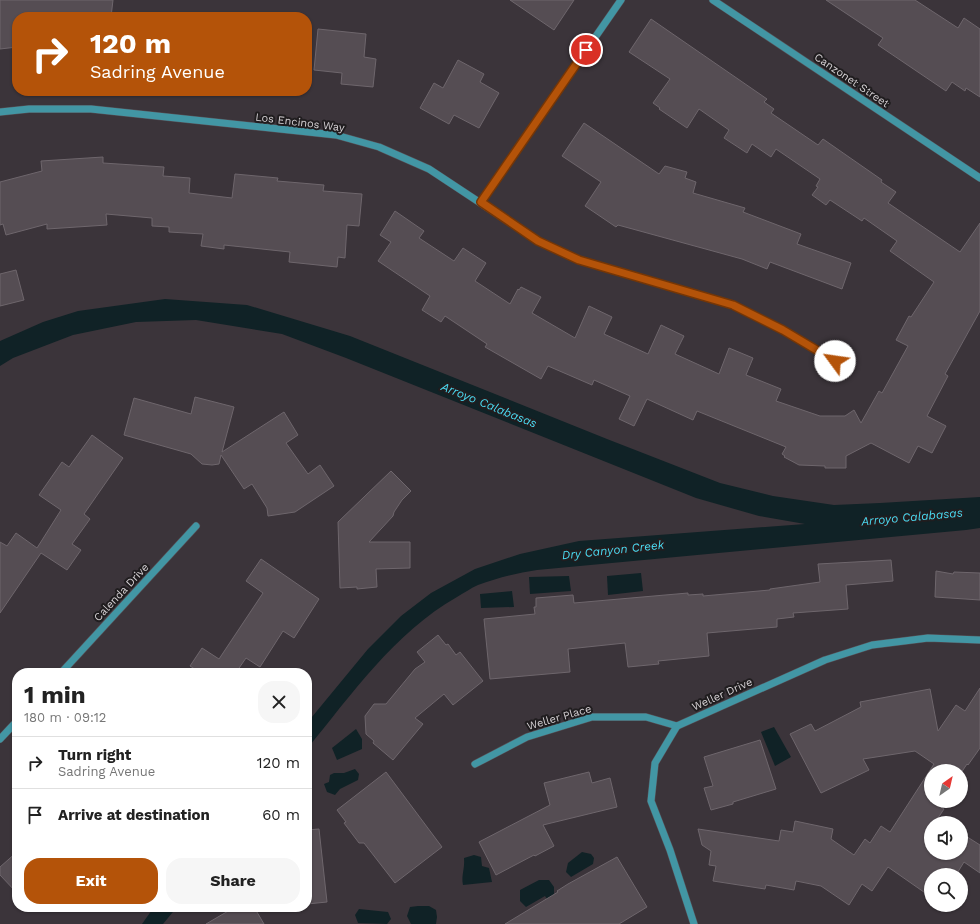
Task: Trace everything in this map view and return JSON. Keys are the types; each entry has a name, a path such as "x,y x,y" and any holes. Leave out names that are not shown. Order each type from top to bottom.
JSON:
{"street":[{"path":"481,202 621,0"},
{"name":"Canzonet Street","path":"713,0 980,178"},
{"name":"Los Encinos Way","path":"0,112 29,109 91,109 336,136 379,148 429,170 481,202 538,241 579,260 733,305 783,330 835,361"},
{"name":"Calenda Drive","path":"66,668 196,526"},
{"name":"Weller Drive","path":"677,726 825,660 872,645 928,638 980,640"},
{"name":"Weller Place","path":"475,764 527,737 592,717 646,717 677,726"},
{"path":"0,739 12,726"},
{"path":"677,726 655,763 651,801 670,850 694,924"}],"water":[{"path":"165,299 247,305 350,336 720,483 773,496 834,505 980,497 980,528 537,570 485,582 470,589 434,612 413,628 375,666 312,743 312,717 368,649 401,616 431,593 475,569 520,554 579,541 805,524 759,516 696,498 346,358 282,334 196,320 136,322 73,335 13,358 0,366 0,341 43,322 78,311"},
{"path":"641,573 643,591 608,595 607,576"},
{"path":"569,576 571,591 530,594 529,577"},
{"path":"512,591 514,607 481,608 480,594"},
{"path":"774,727 791,757 775,766 761,732"},
{"path":"356,729 362,739 362,749 337,760 332,748"},
{"path":"355,769 359,774 358,780 340,789 335,795 327,792 324,784 329,782 330,775 334,773 344,773"},
{"path":"582,852 591,854 594,858 593,864 571,877 566,872 568,863"},
{"path":"474,855 481,857 482,866 489,868 492,882 463,885 462,878 464,858"},
{"path":"539,880 549,880 554,887 554,900 550,904 545,896 526,907 520,901 520,890"},
{"path":"429,906 436,910 436,924 411,924 407,916 410,907"},
{"path":"359,909 388,912 391,919 387,924 358,923 355,915"},
{"path":"150,912 173,912 163,924 142,924"}],"building":[{"path":"0,0 113,0 112,12 12,12 12,48 0,49"},
{"path":"510,0 574,0 554,30"},
{"path":"826,0 915,0 958,28 964,18 980,29 980,97 966,88 965,91 952,82 946,91 878,45 883,38"},
{"path":"651,19 767,99 764,102 774,109 771,113 818,145 823,139 882,180 881,182 896,192 888,203 960,252 980,223 980,311 945,374 948,376 927,416 946,426 932,453 918,446 909,463 871,443 846,456 846,468 825,468 825,466 799,465 784,457 785,456 782,454 786,447 697,411 693,420 647,399 634,426 619,419 630,396 594,380 592,385 548,366 541,379 485,347 487,344 445,316 441,322 422,310 430,296 378,261 391,242 380,235 395,211 424,231 419,238 454,261 463,248 486,263 475,281 510,304 518,289 519,290 521,287 541,297 532,313 575,338 589,306 612,317 604,334 648,354 661,325 684,336 675,354 719,374 729,348 753,358 746,375 781,389 776,401 820,416 845,416 854,410 861,423 879,391 882,393 908,346 896,340 909,316 911,317 934,282 890,251 897,241 864,218 862,221 830,200 826,205 812,195 818,187 816,186 820,179 776,149 771,157 752,144 747,153 724,138 729,130 699,109 687,128 659,109 660,108 653,103 670,79 629,52"},
{"path":"318,29 366,34 364,57 376,59 373,87 341,84 342,73 314,70"},
{"path":"458,60 484,74 480,82 499,93 479,128 454,115 449,124 420,108 434,83 443,88"},
{"path":"584,123 659,174 665,166 687,172 685,178 696,182 693,193 745,208 743,212 801,234 797,244 851,263 842,289 770,262 767,269 742,259 618,225 616,227 585,206 601,182 562,156"},
{"path":"103,157 103,163 164,167 163,176 190,178 189,193 232,198 235,174 278,178 277,181 324,185 323,191 362,194 359,226 347,225 345,258 338,257 337,267 289,262 290,252 224,245 224,249 201,246 203,234 169,232 169,227 152,226 152,218 106,214 107,225 47,229 47,224 6,235 3,224 0,225 0,182 42,171 41,161"},
{"path":"16,270 24,300 0,306 0,274"},
{"path":"195,397 234,407 222,452 284,412 298,435 286,443 308,474 320,465 334,486 295,512 268,516 267,508 252,484 244,489 221,455 219,464 202,464 191,454 124,435 134,398 191,414"},
{"path":"92,435 123,458 84,514 90,519 72,544 81,550 67,570 41,553 0,613 0,542 7,546 16,533 37,548 61,510 39,495 62,462 69,467"},
{"path":"391,471 411,491 402,500 393,516 369,542 410,542 410,568 376,569 377,587 357,589 357,587 340,588 338,522"},
{"path":"261,559 319,599 294,638 283,631 260,667 246,658 239,668 193,668 190,666 202,648 219,659 263,593 246,581"},
{"path":"891,560 893,581 846,585 848,609 793,613 794,617 777,619 777,627 707,633 709,656 658,661 659,664 628,667 625,643 568,649 570,672 490,679 484,619 535,614 534,607 536,607 536,598 573,595 574,603 688,593 688,595 703,594 703,596 770,590 820,582 818,564"},
{"path":"936,571 953,574 954,572 980,573 980,600 935,597"},
{"path":"438,635 446,645 448,644 456,655 460,652 483,681 453,705 444,694 415,718 423,724 393,760 373,743 374,741 366,734 365,716 374,704 386,704 415,669 425,662 417,652"},
{"path":"980,688 980,748 968,765 934,764 915,751 863,759 869,770 821,793 790,734 811,724 815,731 861,707 860,702 930,689 938,731 956,705 965,711"},
{"path":"760,740 776,789 711,810 704,788 713,786 704,757"},
{"path":"386,772 442,847 395,883 364,843 359,843 344,823 346,822 337,810"},
{"path":"589,772 592,783 610,778 617,807 543,825 554,846 496,875 479,842 550,805 544,783"},
{"path":"924,779 924,808 944,809 939,816 924,816 924,860 968,860 968,837 980,845 980,873 964,862 960,868 924,868 924,892 888,867 872,891 862,884 849,905 821,886 796,881 794,890 766,885 765,889 713,881 716,866 709,865 711,851 702,845 698,829 779,841 781,830 793,832 795,821 833,829 831,839 854,855 865,839 870,843 881,826 890,832"},
{"path":"319,829 327,902 312,904 312,830"},
{"path":"12,856 12,888 0,875 0,867"},
{"path":"617,857 647,907 619,924 505,924 558,892 557,891 568,884"},
{"path":"226,912 257,912 264,924 206,924"}],"route":[{"path":"586,50 481,202 538,241 579,260 733,305 783,330 835,361"}],"water label":[{"name":"Arroyo Calabasas","path":"489,405"},
{"name":"Arroyo Calabasas","path":"912,517"},
{"name":"Dry Canyon Creek","path":"613,550"}]}
